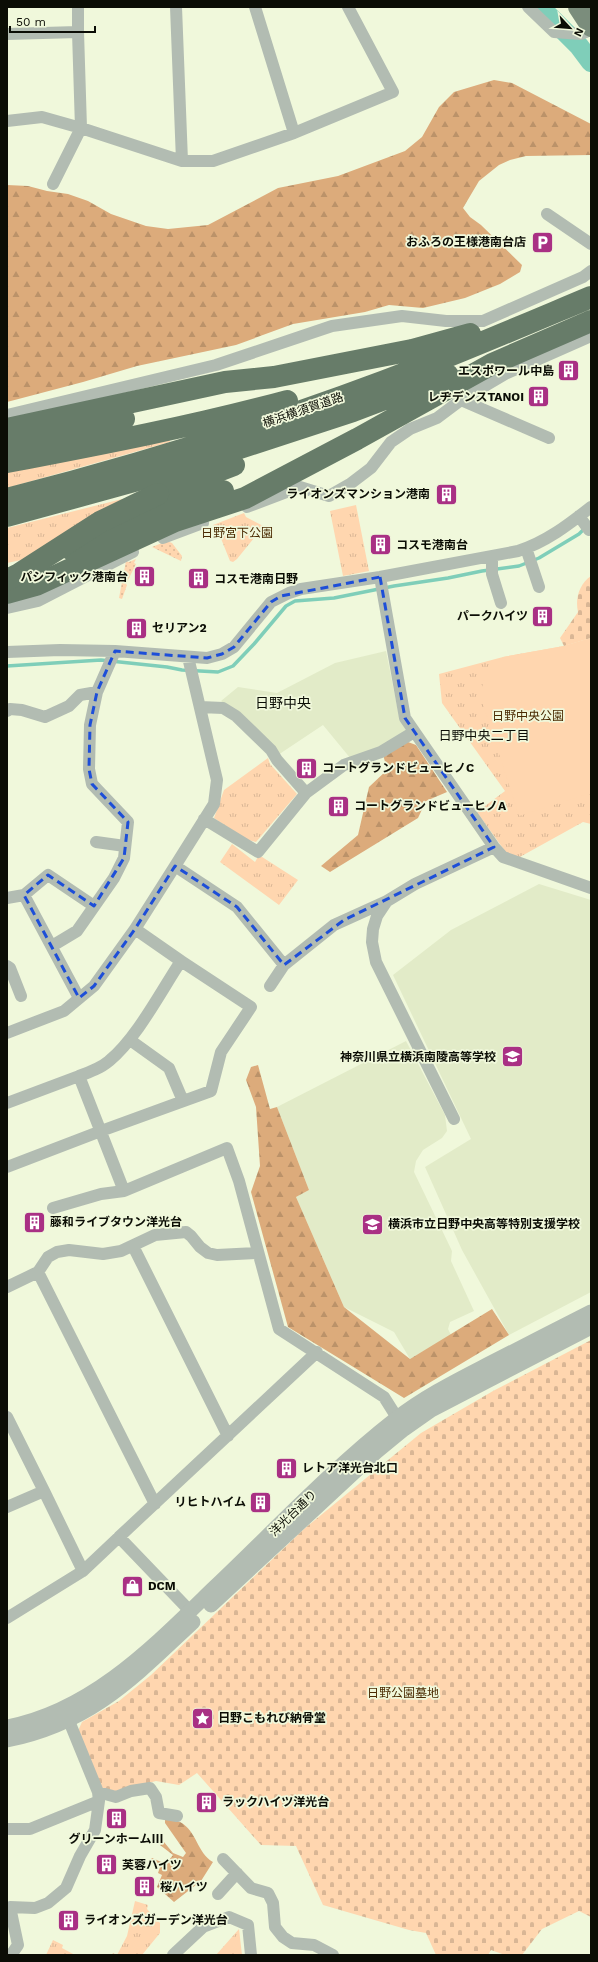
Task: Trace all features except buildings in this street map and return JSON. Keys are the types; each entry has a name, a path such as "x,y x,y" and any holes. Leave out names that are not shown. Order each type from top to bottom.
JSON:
{"highway":[{"path":"7,429 225,382 274,377 412,350 516,322 591,289"},
{"path":"7,580 19,574 100,522 158,494 297,440 349,397 469,339 520,326 591,297"},
{"name":"横浜横須賀道路","path":"7,499 156,458 349,397 432,382 591,314"},
{"path":"7,593 36,585 175,521 245,498 357,439 492,364 591,321"},
{"path":"7,449 73,431 230,393 274,377"},
{"path":"7,462 140,437 222,418 349,397"},
{"name":"横浜横須賀道路","path":"7,516 160,474 349,397"},
{"path":"7,568 34,565 163,507 290,474"}],"main road":[{"path":"578,7 588,30"}],"street":[{"path":"53,184 81,128 78,7"},
{"path":"176,7 182,161"},
{"path":"255,7 294,132"},
{"path":"7,121 42,117 182,161 213,161 294,132 393,92 348,7"},
{"path":"528,7 554,32 588,30"},
{"path":"7,34 78,32"},
{"path":"547,214 591,244"},
{"path":"7,415 216,364 332,326 402,316 446,321 483,321 583,277 591,271"},
{"path":"7,608 38,601 172,534 300,487 329,496 350,484 371,468 391,442 410,429 437,418 461,400 504,374 591,336"},
{"path":"461,400 549,438"},
{"path":"7,652 60,650 189,660 207,658 222,654 234,647 271,602 281,596 301,589 492,564 529,556 553,536 583,523 591,507"},
{"path":"529,556 540,587"},
{"path":"492,564 501,603"},
{"path":"381,579 405,718 414,732 494,847 503,857 513,862 591,888"},
{"path":"52,946 77,930 114,878 124,858 128,822 92,784 88,769 90,725 97,692 114,653"},
{"path":"7,1033 64,1011 94,986 135,929 214,804 217,780 189,660"},
{"path":"7,711 10,709 22,710 45,717 69,706 80,695 97,692"},
{"path":"200,707 223,708 236,716 271,750 277,760 306,793"},
{"path":"204,819 258,852 306,793 344,765 382,752 414,732"},
{"path":"96,842 125,846"},
{"path":"270,986 284,965 334,925 387,901 415,884 494,847"},
{"path":"175,866 237,907 284,965"},
{"path":"7,898 24,895 48,875 94,906"},
{"path":"24,895 79,998"},
{"path":"387,901 377,916 373,929 372,942 376,962 454,1119"},
{"path":"7,1167 183,1100 211,1091 221,1052 251,1008 135,929"},
{"path":"7,1103 96,1070 109,1061 130,1040 181,961"},
{"path":"7,966 10,968 21,996"},
{"path":"130,1040 169,1068 183,1100"},
{"path":"79,1076 124,1191"},
{"path":"53,1208 101,1194 124,1191 227,1148 238,1181 279,1329 317,1352 384,1397 401,1423"},
{"path":"7,1287 38,1272 48,1257 57,1252 69,1250 103,1254 133,1246 155,1235 186,1232 208,1253 217,1255 258,1253"},
{"path":"133,1246 228,1436"},
{"path":"38,1272 155,1504"},
{"name":"洋光台通り","path":"7,1727 28,1723 60,1710 89,1695 121,1673 190,1611 341,1467 455,1381 591,1312"},
{"name":"洋光台通り","path":"7,1740 34,1734 69,1721 113,1694 139,1673 376,1452 401,1423 431,1410 591,1326"},
{"path":"7,1618 83,1570 317,1352"},
{"path":"7,1417 83,1570"},
{"path":"7,1508 44,1491"},
{"path":"119,1537 190,1611"},
{"path":"11,1955 18,1945 8,1906 35,1908 48,1903 66,1888 80,1856 95,1830 99,1796 69,1721"},
{"path":"7,1829 30,1829 99,1796 116,1797 131,1791 150,1788 156,1797 159,1813 177,1816"},
{"path":"223,1859 251,1888 268,1893 273,1903 275,1927 283,1937 292,1943 314,1945 334,1955"},
{"path":"218,1894 237,1874"},
{"path":"173,1955 203,1928 229,1918 248,1924 251,1955"}],"highlighted area":[{"path":"380,577 405,718 494,847 344,920 284,965 237,907 175,866 135,929 94,986 79,998 24,895 48,875 94,906 124,858 128,822 92,784 89,769 90,725 97,692 115,651 207,658 222,654 234,647 271,602 281,596"}],"shaded area":[{"path":"386,651 399,716 409,732 395,741 351,759 323,725 278,755 237,713 221,701 238,687 277,693 335,663"},
{"name":"神奈川県立横浜南陵高等学校","path":"539,884 591,900 591,1292 509,1335 462,1250 425,1167 471,1139 393,975 451,930"},
{"name":"横浜市立日野中央高等特別支援学校","path":"406,1041 445,1115 447,1131 442,1138 423,1150 416,1161 414,1172 452,1251 451,1261 474,1311 450,1322 448,1329 451,1335 410,1359 394,1332 344,1307 296,1197 309,1190 277,1107"}],"green space":[{"path":"494,80 512,83 591,124 591,155 526,156 510,160 499,165 479,181 463,208 470,217 481,225 522,265 520,272 500,284 465,298 423,308 389,305 365,312 293,324 236,345 137,366 7,402 7,185 28,186 68,194 88,201 111,214 146,226 168,229 208,225 278,188 338,176 405,151 422,137 439,107 454,92"},
{"path":"170,438 170,442 7,488 7,468"},
{"path":"122,499 125,518 26,559 7,563 7,528"},
{"path":"356,505 369,571 343,576 330,511"},
{"name":"日野宮下公園","path":"244,513 246,517 271,530 254,538 233,562 230,561 220,536 216,534 213,525"},
{"path":"167,541 172,543 182,556 181,561 152,547"},
{"path":"136,559 134,563 136,564 126,584 127,585 122,599 119,598 126,561 129,562"},
{"path":"591,576 591,638 564,646 560,638 578,612 577,602 579,592 583,583"},
{"name":"日野中央公園","path":"591,638 591,824 583,822 518,858 507,854 477,812 505,791 442,703 439,674 503,657 564,646"},
{"name":"日野中央公園","path":"591,638 591,793 519,816 482,701 482,687 486,674 503,657 564,646"},
{"path":"408,742 416,745 447,792 426,801 418,818 330,872 321,866 358,835 369,787 387,770 383,754"},
{"path":"268,758 270,764 297,794 256,842 245,839 214,818 224,790"},
{"path":"232,844 255,862 259,855 298,880 279,905 220,862"},
{"path":"258,1065 270,1109 277,1107 309,1190 296,1197 344,1307 410,1359 492,1309 509,1335 404,1398 288,1327 251,1192 260,1166 256,1107 246,1080 251,1067"},
{"name":"日野公園墓地","path":"591,1340 591,1917 579,1911 542,1929 522,1955 505,1955 491,1950 488,1955 436,1955 426,1933 409,1930 323,1905 296,1846 261,1845 197,1773 179,1785 156,1781 113,1792 102,1788 77,1733 82,1722 119,1701 151,1675 304,1529 421,1433 493,1391"},
{"path":"165,1819 178,1821 186,1826 194,1836 203,1853 213,1862 201,1881 174,1902 157,1887 162,1875 158,1873 160,1867 150,1861 152,1858 166,1864 173,1855 160,1845 164,1842 173,1853 183,1857 186,1853 165,1823"},
{"path":"135,1901 148,1905 147,1909 160,1923 160,1933 142,1955 117,1955 127,1936"},
{"path":"239,1929 242,1955 216,1955"},
{"path":"53,1940 63,1945 62,1948 75,1955 46,1955"}],"waterway":[{"path":"540,7 579,46 591,62"},
{"path":"7,666 101,660 182,670 218,672 233,666 286,606 295,601 334,598 394,586 519,566 539,558 579,534 591,522"}],"place":[{"name":"おふろの王様港南台店","path":"542,242"},
{"name":"エスポワール中島","path":"569,371"},
{"name":"レヂデンスTANOI","path":"539,397"},
{"name":"ライオンズマンション港南","path":"446,494"},
{"name":"コスモ港南台","path":"381,545"},
{"name":"パシフィック港南台","path":"144,577"},
{"name":"コスモ港南日野","path":"199,579"},
{"name":"パークハイツ","path":"543,616"},
{"name":"セリアン2","path":"137,628"},
{"name":"コートグランドビューヒノC","path":"307,768"},
{"name":"コートグランドビューヒノA","path":"339,806"},
{"name":"神奈川県立横浜南陵高等学校","path":"512,1057"},
{"name":"藤和ライブタウン洋光台","path":"34,1222"},
{"name":"横浜市立日野中央高等特別支援学校","path":"373,1224"},
{"name":"レトア洋光台北口","path":"287,1468"},
{"name":"リヒトハイム","path":"261,1502"},
{"name":"DCM","path":"133,1586"},
{"name":"日野こもれび納骨堂","path":"203,1718"},
{"name":"ラックハイツ洋光台","path":"206,1802"},
{"name":"グリーンホームⅢ","path":"116,1818"},
{"name":"芙蓉ハイツ","path":"107,1865"},
{"name":"桜ハイツ","path":"145,1887"},
{"name":"ライオンズガーデン洋光台","path":"68,1920"}],"district":[{"name":"日野中央","path":"283,703"},
{"name":"日野中央二丁目","path":"484,735"}]}
